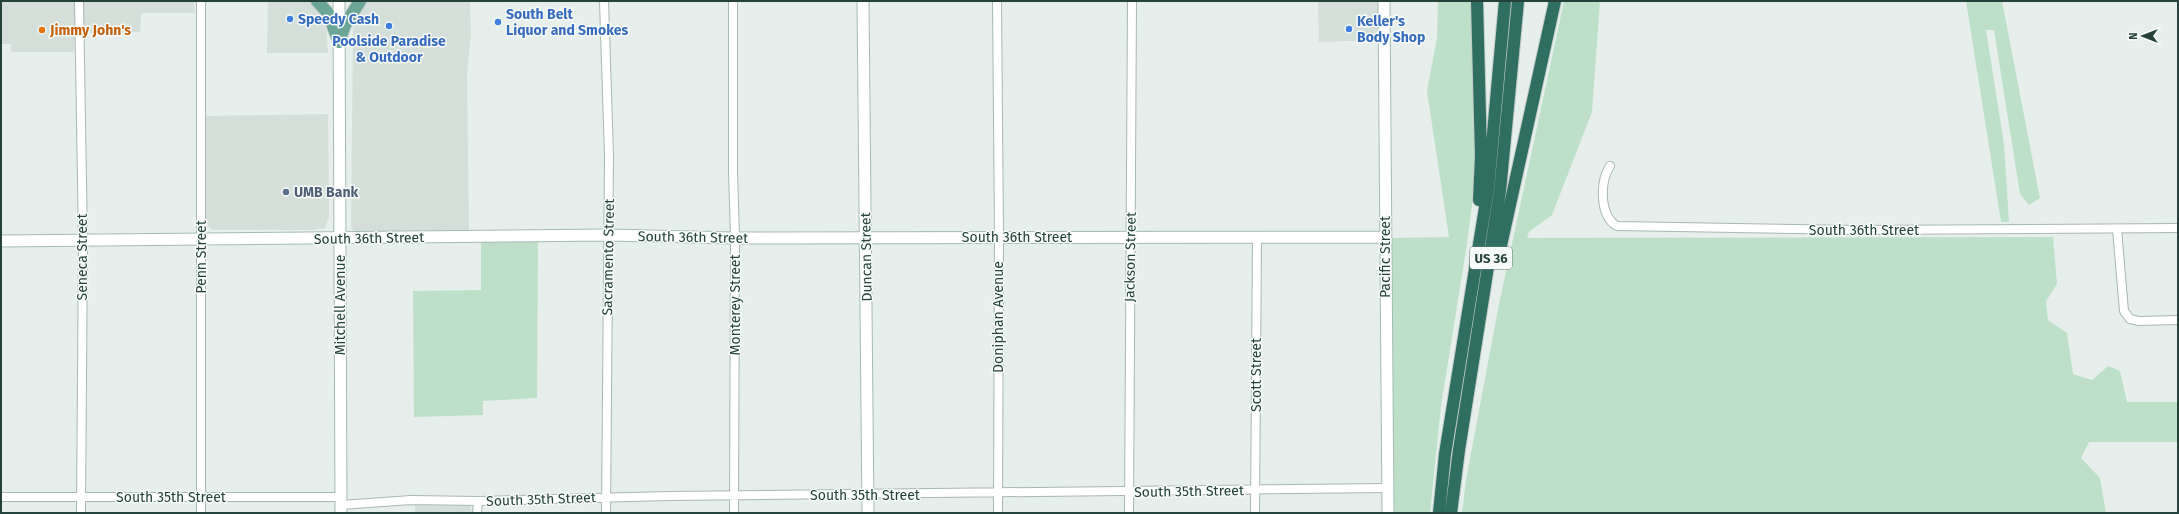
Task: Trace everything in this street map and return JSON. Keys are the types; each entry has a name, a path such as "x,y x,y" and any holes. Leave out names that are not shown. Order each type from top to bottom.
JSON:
{"highway":[{"path":"1477,1 1481,156 1477,264"},
{"name":"US 36","path":"1439,513 1445,454 1477,264 1495,122 1505,1"},
{"name":"US 36","path":"1452,513 1459,450 1502,176 1518,1"},
{"path":"1482,310 1496,268 1508,206 1555,1"}],"main road":[{"path":"317,1 328,13 339,42"},
{"path":"339,42 345,25 360,1"}],"street":[{"name":"Seneca Street","path":"78,1 83,240 81,513"},
{"name":"Penn Street","path":"201,1 201,513"},
{"name":"Mitchell Avenue","path":"339,1 341,505"},
{"name":"Sacramento Street","path":"604,1 609,156 606,513"},
{"name":"Monterey Street","path":"733,1 733,163 736,238 734,513"},
{"name":"Duncan Street","path":"863,1 863,136 866,237 868,513"},
{"name":"Doniphan Avenue","path":"997,1 999,237 998,513"},
{"name":"Jackson Street","path":"1129,513 1132,1"},
{"name":"Pacific Street","path":"1384,1 1388,513"},
{"name":"South 36th Street","path":"1610,166 1605,173 1604,199 1606,215 1616,226 1745,229 2178,228"},
{"path":"2117,229 2124,312 2130,319 2139,321 2178,320"},
{"name":"South 36th Street","path":"1,241 608,234 736,238 1385,237"},
{"name":"Scott Street","path":"1255,513 1257,237"},
{"name":"South 35th Street","path":"1,497 201,498 341,505 411,500 478,501 606,497 998,494 1388,488"},
{"path":"478,501 478,513"}],"shaded area":[{"path":"1,1 75,1 74,52 11,52 11,44 1,44"},
{"path":"84,1 194,1 195,13 141,13 140,32 84,33"},
{"path":"268,1 313,1 320,8 326,22 328,53 267,53"},
{"path":"366,1 470,1 471,33 467,75 469,232 354,231 351,228 353,27 360,8"},
{"path":"1318,1 1379,1 1379,40 1319,42"},
{"path":"328,114 329,217 325,228 312,230 212,230 209,227 205,218 204,116"},
{"path":"415,504 470,504 472,513 415,513"}],"green space":[{"path":"1438,1 1471,1 1475,142 1474,189 1467,244 1441,406 1430,513 1391,513 1391,238 1449,237 1427,91 1437,38"},
{"path":"1564,1 1600,1 1592,112 1552,215 1529,232 1527,238 2053,237 2057,284 2046,301 2048,320 2067,333 2073,374 2092,380 2108,366 2120,371 2127,402 2178,402 2178,442 2089,442 2081,458 2100,478 2106,513 1462,513 1466,480 1499,304"},
{"path":"1966,1 2002,1 2040,198 2029,205 2020,194 1994,30 1986,30 2004,144 2009,222 2001,222"},
{"path":"538,239 537,398 483,401 483,415 414,417 413,291 481,290 481,240"}],"place":[{"name":"Speedy Cash","path":"290,19"},
{"name":"South Belt Liquor and Smokes","path":"498,22"},
{"name":"Poolside Paradise & Outdoor","path":"389,26"},
{"name":"Keller's Body Shop","path":"1349,29"},
{"name":"Jimmy John's","path":"42,30"},
{"name":"UMB Bank","path":"286,192"}]}
